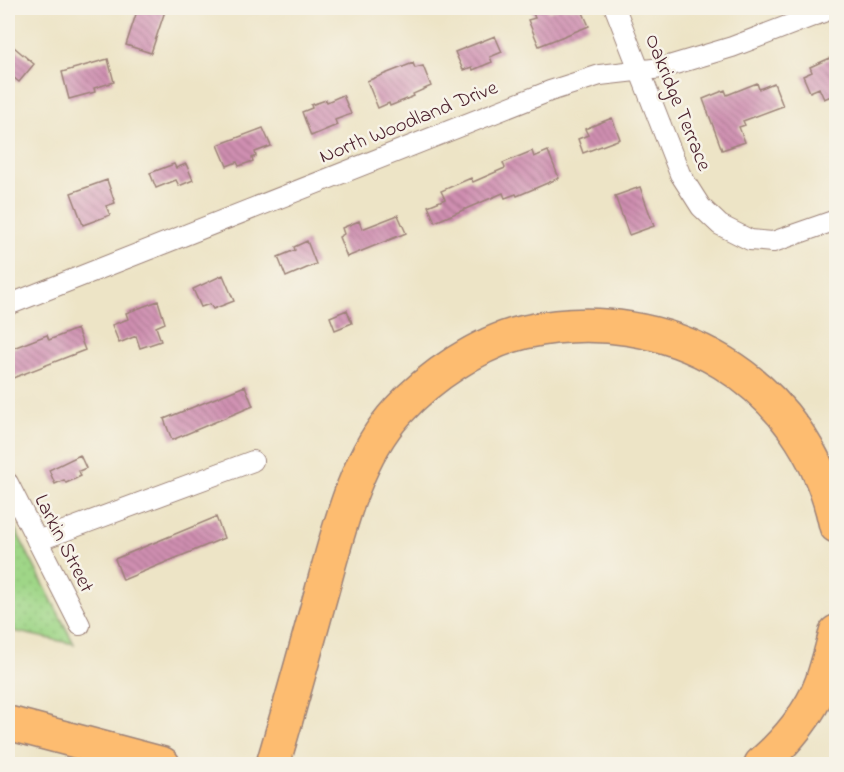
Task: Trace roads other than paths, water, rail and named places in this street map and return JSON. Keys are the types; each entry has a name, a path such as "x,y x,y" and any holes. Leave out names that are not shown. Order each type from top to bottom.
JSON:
{"highway":[{"path":"267,757 328,520 346,468 366,432 400,390 437,356 486,330 514,320 559,311 602,310 650,316 692,329 737,353 759,369 792,401 818,438 837,478"},
{"path":"267,757 358,476 377,440 398,411 436,377 465,357 502,340 524,332 578,325 629,327 669,336 703,350 734,369 772,402 796,430 815,462 837,526"},
{"path":"761,765 802,719 821,684 837,632"},
{"path":"8,723 163,765"}],"street":[{"name":"Oakridge Terrace","path":"615,8 680,174 701,207 720,225 750,240 773,242 837,220"},
{"name":"North Woodland Drive","path":"8,305 550,91 600,75 662,68 732,47 834,8"},
{"path":"37,541 253,462"},
{"name":"Larkin Street","path":"8,483 80,625"}]}
